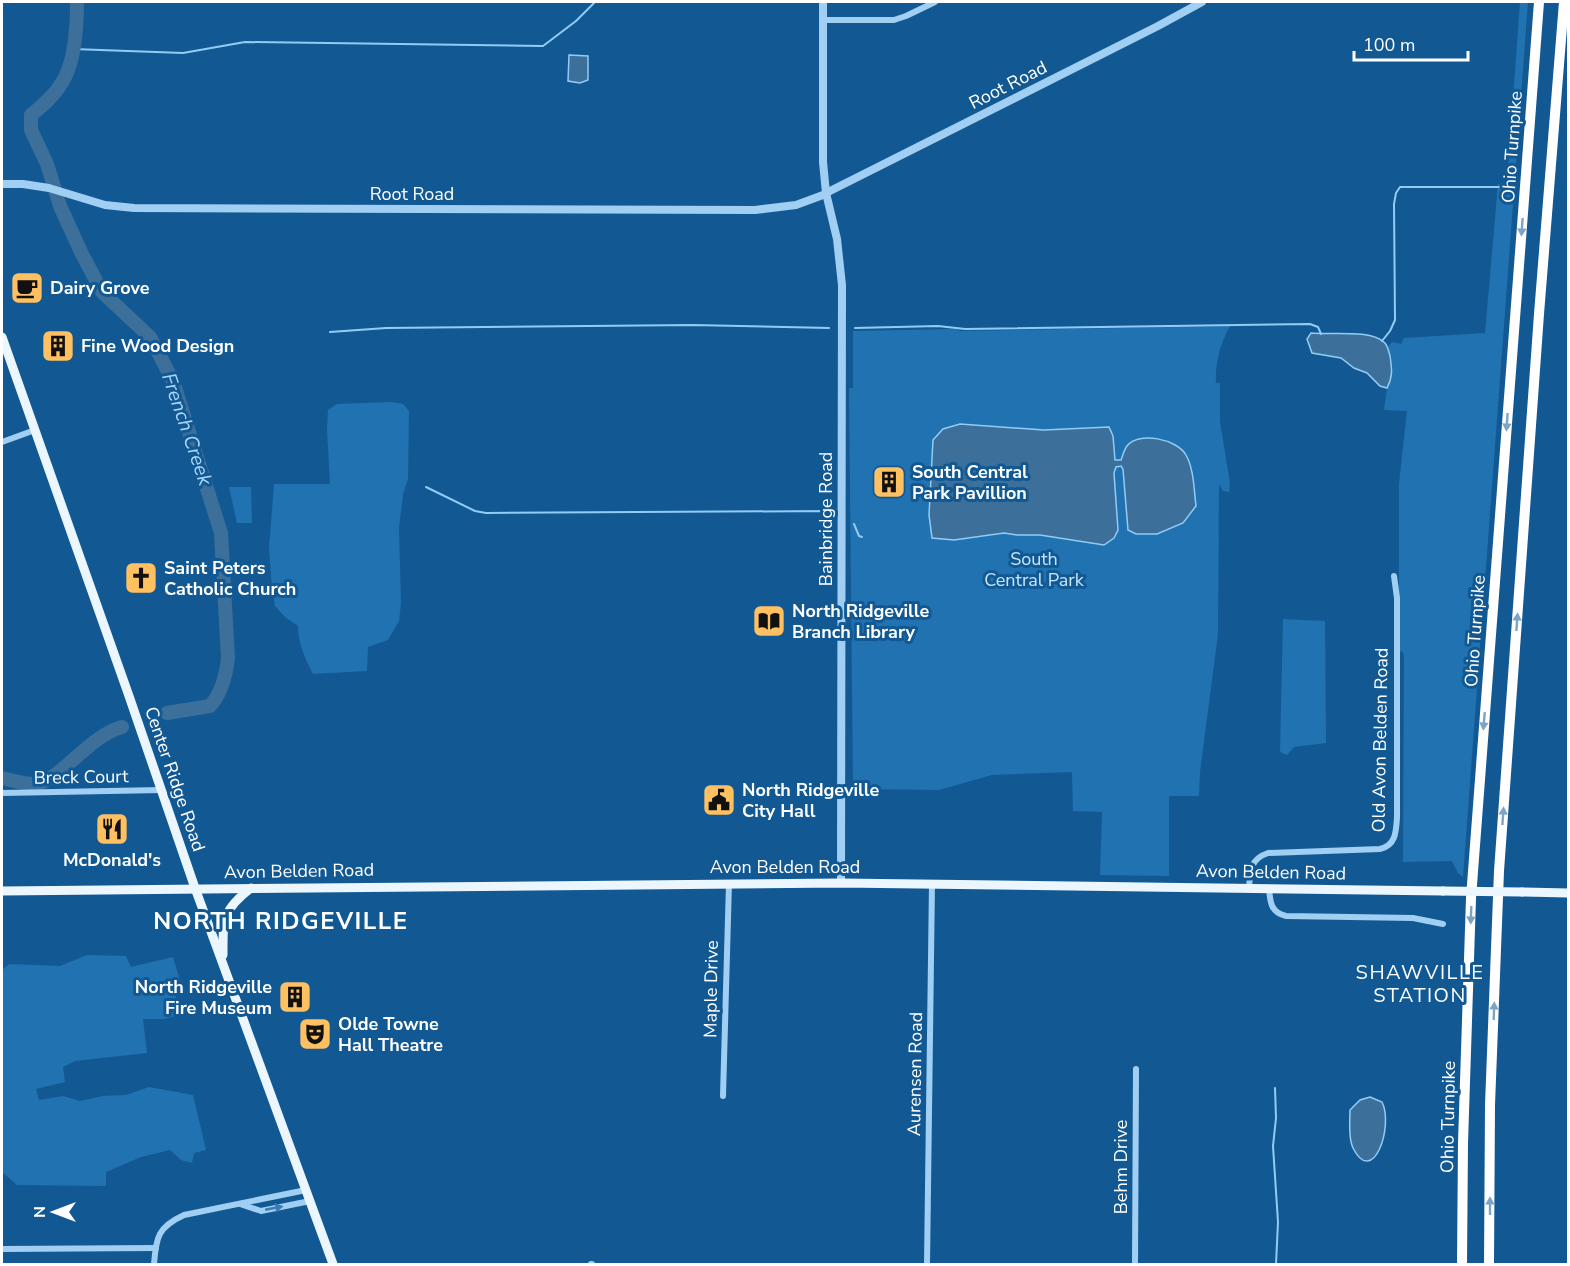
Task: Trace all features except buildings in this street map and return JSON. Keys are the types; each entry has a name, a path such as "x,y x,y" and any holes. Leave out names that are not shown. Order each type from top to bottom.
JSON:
{"highway":[{"name":"Ohio Turnpike","path":"1462,1264 1463,1143 1471,898 1539,2"},
{"path":"1489,1264 1490,1105 1499,871 1564,2"}],"main road":[{"name":"Center Ridge Road","path":"2,337 195,888 333,1264"},
{"name":"Avon Belden Road","path":"2,891 932,883 1569,893"},
{"path":"223,964 226,915 231,905 251,888"}],"street":[{"name":"Bainbridge Road","path":"823,2 824,194 837,239 842,285 841,883"},
{"path":"823,20 894,20 935,2"},
{"name":"Root Road","path":"2,184 49,188 93,202 118,207 755,210 796,205 824,194 1202,2"},
{"path":"2,442 35,430"},
{"name":"Old Avon Belden Road","path":"1249,888 1251,866 1258,857 1268,853 1380,849 1388,847 1393,841 1397,818 1397,598 1395,576"},
{"name":"Breck Court","path":"2,793 162,790"},
{"name":"Maple Drive","path":"723,1096 729,883"},
{"name":"Aurensen Road","path":"927,1264 932,883"},
{"path":"1269,888 1271,904 1275,912 1280,915 1413,918 1443,924"},
{"name":"Behm Drive","path":"1135,1264 1136,1069"},
{"path":"154,1264 158,1235 164,1226 184,1215 306,1190"},
{"path":"240,1204 261,1211 310,1201"},
{"path":"2,1249 156,1248"}],"green space":[{"path":"1520,2 1528,2 1463,877 1458,873 1452,861 1403,862 1404,657 1403,652 1399,651 1399,484 1407,411 1384,410 1387,388 1392,378 1388,347 1392,342 1401,344 1404,338 1485,333 1498,184 1507,184"},
{"name":"South Central Park","path":"1230,326 1223,340 1216,368 1216,383 1220,383 1220,422 1230,483 1229,492 1223,491 1219,484 1218,634 1200,772 1199,796 1169,796 1169,876 1100,875 1102,812 1073,811 1072,772 992,775 939,790 853,789 849,388 853,388 853,331"},
{"path":"391,402 403,404 409,411 408,479 403,494 399,528 401,603 399,621 388,640 368,647 367,671 313,674 302,651 298,626 275,606 269,549 274,484 330,484 328,410 337,404"},
{"path":"229,487 251,487 252,523 237,523"},
{"path":"1283,619 1325,621 1326,743 1294,747 1287,755 1280,752"},
{"path":"87,955 126,956 131,967 173,957 183,990 175,993 180,1015 164,1019 143,1019 147,1053 75,1061 63,1067 65,1082 36,1089 39,1100 63,1096 80,1101 103,1096 126,1095 149,1087 193,1095 206,1150 194,1153 192,1163 181,1160 170,1150 141,1157 106,1172 106,1186 17,1185 2,1172 2,970 9,964 60,966"}],"shaded area":[{"path":"569,55 588,56 588,80 580,83 568,81"},
{"path":"1311,333 1361,334 1385,343 1392,369 1387,388 1380,386 1367,373 1354,368 1341,358 1312,353 1307,339"},
{"path":"960,424 1044,430 1109,427 1113,436 1115,460 1121,460 1126,448 1133,441 1149,438 1167,441 1181,449 1189,461 1196,506 1183,523 1157,534 1136,534 1128,530 1121,466 1116,467 1114,473 1118,530 1114,538 1104,545 1040,535 1004,533 954,540 932,538 929,515 933,440 943,429"},
{"path":"1370,1097 1382,1102 1385,1125 1380,1149 1368,1161 1360,1158 1351,1144 1350,1110 1360,1100"}],"waterway":[{"name":"French Creek","path":"77,2 76,33 66,76 55,93 31,115 31,130 47,164 60,206 102,292 150,337 173,381 221,533 228,658 223,684 218,696 210,706 167,713"},
{"name":"French Creek","path":"73,49 183,53 245,42 543,46 576,21 595,2"},
{"path":"1382,341 1395,320 1394,204 1400,187 1509,187"},
{"path":"855,328 938,326 965,329 1310,324 1318,327 1321,334"},
{"path":"330,332 386,328 693,325 829,328"},
{"path":"426,487 475,511 486,513 828,511 832,517"},
{"path":"854,524 859,536 862,537"},
{"name":"French Creek","path":"2,778 30,784 44,782 97,740 122,727"},
{"path":"1275,1088 1276,1118 1273,1146 1278,1222 1276,1264"}],"place":[{"name":"Dairy Grove","path":"27,288"},
{"name":"Fine Wood Design","path":"58,346"},
{"name":"South Central Park Pavillion","path":"889,482"},
{"name":"Saint Peters Catholic Church","path":"141,578"},
{"name":"North Ridgeville Branch Library","path":"769,621"},
{"name":"North Ridgeville City Hall","path":"719,800"},
{"name":"McDonald's","path":"112,829"},
{"name":"North Ridgeville Fire Museum","path":"295,997"},
{"name":"Olde Towne Hall Theatre","path":"315,1034"}],"district":[{"name":"NORTH RIDGEVILLE","path":"281,921"},
{"name":"SHAWVILLE STATION","path":"1420,984"}]}
